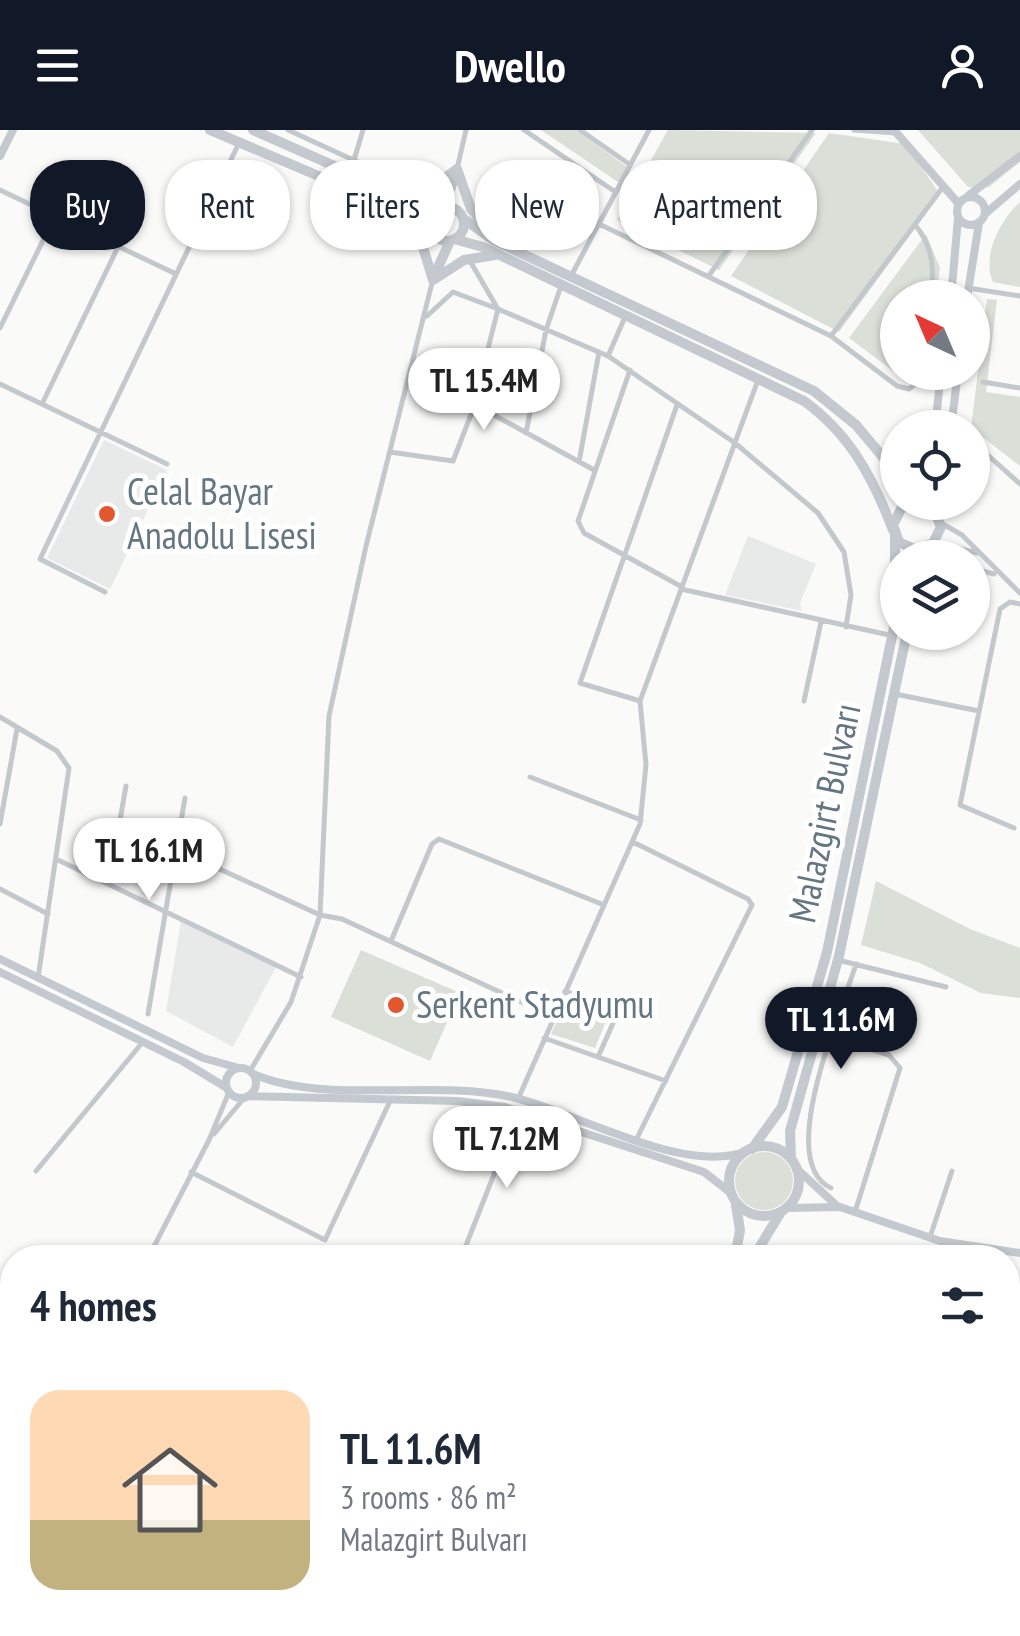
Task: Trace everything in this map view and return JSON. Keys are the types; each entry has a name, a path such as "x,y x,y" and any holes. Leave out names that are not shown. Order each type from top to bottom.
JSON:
{"highway":[{"path":"210,130 310,170"},
{"path":"252,130 342,160"},
{"path":"455,174 457,169"},
{"path":"455,238 463,231 457,169"},
{"path":"457,169 471,209 503,251"},
{"path":"455,213 503,251 561,286 759,376 804,401 842,434 858,454 894,532 902,540"},
{"path":"455,241 503,251 571,276 814,391 856,424 880,453"},
{"path":"423,250 430,264"},
{"path":"431,250 432,280"},
{"path":"432,280 447,250"},
{"path":"432,280 468,258 503,251"},
{"path":"894,532 896,520"},
{"path":"935,540 940,520"},
{"name":"Malazgirt Bulvarı","path":"894,532 894,540"},
{"name":"Malazgirt Bulvarı","path":"749,1150 782,1108 826,952 889,650"},
{"name":"Malazgirt Bulvarı","path":"794,1164 790,1132 838,960 904,650"},
{"path":"738,1245 740,1230 732,1170 749,1150 776,1149 794,1164 797,1193 761,1245"},
{"path":"733,1196 758,1216 784,1210"}],"main road":[{"path":"0,156 13,131"},
{"path":"895,132 943,187 961,202 981,200 985,214"},
{"path":"953,280 961,202 1020,156"},
{"path":"970,280 979,223 1020,184"},
{"path":"958,218 966,224 979,223"},
{"path":"0,959 202,1058 286,1084 464,1091 518,1099 703,1159 749,1150"},
{"path":"0,972 246,1096 474,1103 519,1111 704,1172 733,1196"},
{"path":"228,1090 228,1077 240,1068"},
{"path":"246,1096 256,1085 252,1072"},
{"path":"794,1164 816,1191 840,1207 930,1238 972,1245"},
{"path":"784,1210 840,1207"}],"street":[{"path":"288,130 344,160"},
{"path":"349,160 363,130"},
{"path":"457,169 466,130"},
{"path":"524,130 614,191"},
{"path":"580,130 623,160"},
{"path":"631,160 650,130"},
{"path":"710,274 812,130"},
{"path":"854,130 895,132"},
{"path":"105,592 40,559 240,140"},
{"path":"599,219 619,182"},
{"path":"831,336 943,187"},
{"path":"0,190 30,204"},
{"path":"599,224 710,274 831,336 880,373"},
{"path":"915,224 934,263 933,280"},
{"path":"0,328 38,250"},
{"path":"42,404 116,250"},
{"path":"126,250 176,274"},
{"path":"571,276 584,250"},
{"path":"390,452 453,461 474,404 498,309 468,258"},
{"path":"252,1072 302,976 320,916 328,716 432,280"},
{"path":"526,433 546,330 561,286"},
{"path":"424,318 453,292 498,309 608,356 734,443 818,513 836,536 850,577 846,627"},
{"path":"990,294 1020,296"},
{"path":"608,356 625,316"},
{"path":"579,462 599,352"},
{"path":"630,370 578,525 682,588 880,634"},
{"path":"518,1099 641,820 646,765 640,701 759,376"},
{"path":"990,383 1020,388"},
{"path":"0,384 167,464"},
{"path":"474,404 594,470"},
{"path":"640,701 580,683 677,405"},
{"path":"990,457 1020,484"},
{"path":"940,520 966,540"},
{"path":"990,566 1019,592 1017,603 1000,609 960,805 1014,828"},
{"path":"990,573 999,576"},
{"path":"804,700 821,622"},
{"path":"895,694 979,711"},
{"path":"0,717 57,750 69,768 38,978"},
{"path":"0,824 17,727"},
{"path":"530,777 641,820"},
{"path":"109,882 126,786"},
{"path":"148,1014 185,798"},
{"path":"392,941 432,844 439,840 604,905"},
{"path":"633,842 752,905 637,1138"},
{"path":"176,849 320,916 342,918 554,1017"},
{"path":"56,859 302,976"},
{"path":"0,889 48,914"},
{"path":"838,960 946,988"},
{"path":"831,1188 813,1170 806,1137 856,964"},
{"path":"565,990 618,1012 598,1057"},
{"path":"818,1033 889,1055 900,1068 854,1212"},
{"path":"544,1038 666,1081"},
{"path":"36,1170 142,1043"},
{"path":"210,1140 228,1090"},
{"path":"154,1245 210,1140 246,1096"},
{"path":"191,1172 325,1240 391,1100"},
{"path":"467,1245 519,1111"},
{"path":"930,1238 952,1171"}],"shaded area":[{"path":"541,130 576,130 619,161 619,183 599,169 599,160 585,160"},
{"path":"668,130 816,133 797,160 651,160"},
{"path":"918,130 1020,130 1020,162 989,187 968,187"},
{"path":"829,133 905,144 940,194 839,332 731,276 749,250 817,250 817,160 810,160"},
{"path":"1020,202 1020,287 993,282 989,261 1000,228"},
{"path":"926,234 940,268 938,280 892,280"},
{"path":"678,250 733,250 719,270"},
{"path":"880,296 880,361 849,338"},
{"path":"990,299 997,300 990,359"},
{"path":"976,390 1020,397 1020,466 990,443 990,410 973,410"},
{"name":"Celal Bayar Anadolu Lisesi","path":"104,440 167,470 110,589 47,558"},
{"path":"748,536 816,564 800,603 802,611 725,595"},
{"path":"876,881 970,929 1020,948 1020,998 981,993 920,963 861,945"},
{"path":"181,921 276,967 233,1047 166,1011"},
{"name":"Serkent Stadyumu","path":"361,950 460,993 430,1061 331,1017"},
{"path":"568,996 610,1012 595,1048 551,1034"},
{"path":"764,1152 784,1161 793,1181 784,1201 764,1210 744,1201 735,1181 744,1161"}],"place":[{"name":"Celal Bayar Anadolu Lisesi","path":"107,514"},
{"name":"Serkent Stadyumu","path":"396,1005"}]}
